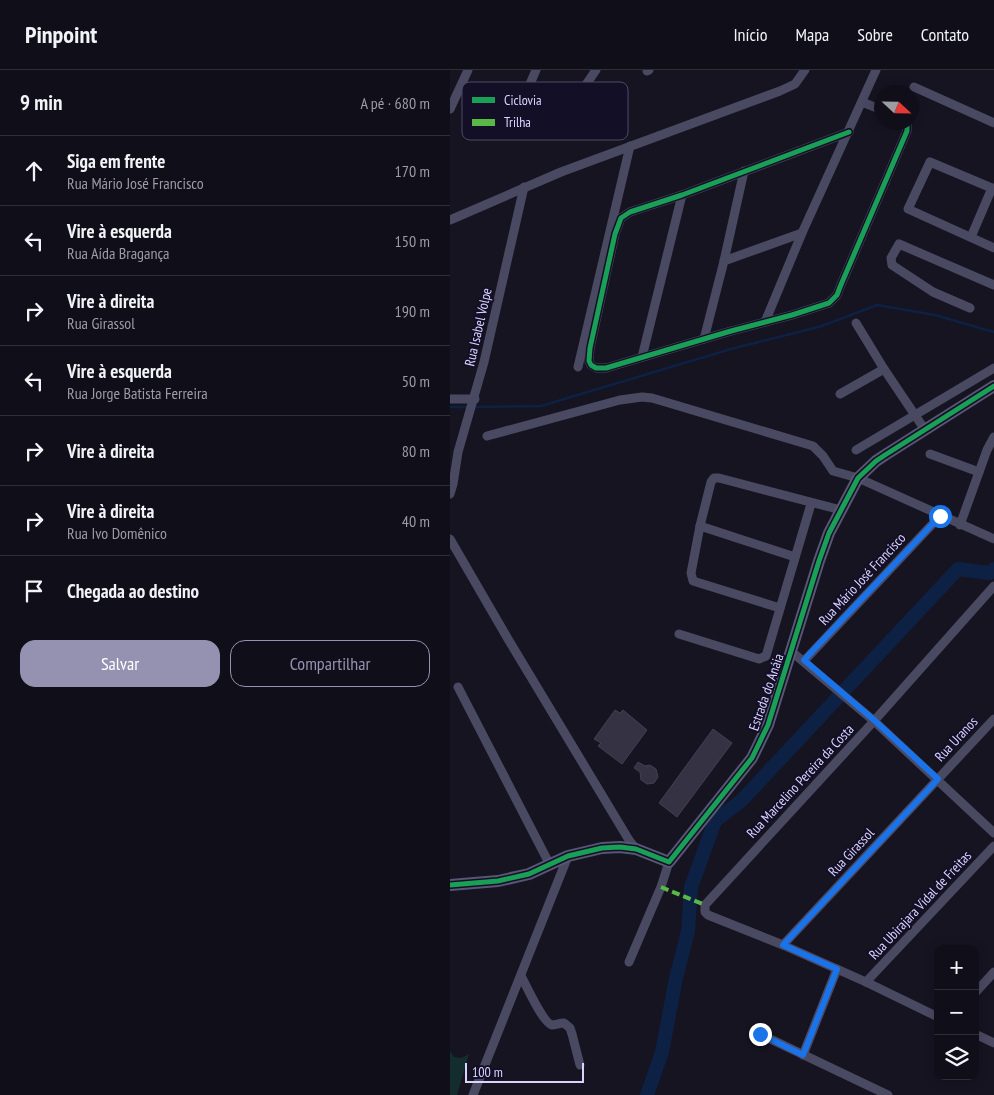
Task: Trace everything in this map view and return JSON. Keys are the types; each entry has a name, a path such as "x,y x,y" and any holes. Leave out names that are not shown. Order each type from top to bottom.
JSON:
{"street":[{"path":"462,82 468,70"},
{"path":"531,82 536,70"},
{"path":"588,82 596,70"},
{"path":"450,220 630,146 780,91 795,84 805,70"},
{"path":"766,322 802,233 876,70"},
{"path":"450,108 462,83"},
{"path":"919,89 994,123"},
{"path":"862,102 874,107"},
{"path":"849,132 626,214 618,222 615,234 590,348 590,365 596,368 606,368 829,303 836,295 907,130"},
{"path":"578,367 630,146"},
{"path":"971,237 993,189 930,162 908,209 994,248"},
{"path":"704,338 724,261 744,171"},
{"name":"Rua Isabel Volpe","path":"450,494 453,472 475,399 524,188"},
{"path":"642,357 682,195"},
{"path":"724,261 802,233"},
{"path":"970,308 932,292 892,265 891,258 899,244 994,285"},
{"path":"856,323 925,430"},
{"path":"856,450 994,368"},
{"path":"840,394 884,369"},
{"name":"Estrada do Anáia","path":"669,862 752,758 768,725 829,533 858,478 876,461 994,386"},
{"path":"487,436 620,400 642,397 652,398 813,446 819,450 833,471 858,478 994,539"},
{"path":"450,399 475,399"},
{"path":"960,525 994,437"},
{"path":"930,454 979,472"},
{"path":"780,608 693,581 691,574 711,482 714,478 719,478 810,504 841,510"},
{"path":"679,634 759,659 766,656 810,504"},
{"name":"Rua Mário José Francisco","path":"804,660 940,516"},
{"path":"700,526 795,557"},
{"path":"450,539 508,639 636,849"},
{"name":"Rua Marcelino Pereira da Costa","path":"783,945 708,915 705,912 705,905 994,586"},
{"path":"792,652 804,660 874,720 994,833"},
{"path":"458,687 550,865"},
{"name":"Rua Uranos","path":"938,779 994,719"},
{"name":"Rua Girassol","path":"783,945 938,779"},
{"name":"Rua Ubirajara Vidal de Freitas","path":"866,982 994,846"},
{"path":"450,885 498,881 529,874 568,856 602,848 620,847 636,849 669,862 661,887 629,962"},
{"path":"473,1095 568,856"},
{"path":"783,945 934,1015"},
{"path":"803,1055 837,969"},
{"path":"978,990 994,972"},
{"path":"521,976 549,1023 554,1025 564,1023 570,1028 580,1065"},
{"path":"760,1034 888,1095"},
{"path":"977,1035 994,1043"}],"green space":[{"path":"450,1051 454,1057 461,1058 469,1054 457,1095 450,1095"}],"building":[{"path":"615,710 620,713 623,710 647,730 622,764 598,746 601,743 594,739"},
{"path":"713,729 732,743 677,817 659,803"},
{"path":"638,762 645,766 650,765 656,769 658,777 654,783 647,784 641,780 640,772 634,768"}],"waterway":[{"path":"474,407 541,406 731,349 822,326 877,305 935,315 994,332"},
{"path":"450,407 468,407"},
{"path":"647,1095 662,1052 676,978 688,931 691,887 715,821 741,801 958,569 989,573 994,569"}],"marked path":[{"path":"661,887 705,905"}],"cycle path":[{"path":"849,132 682,195 630,212 621,218 615,234 590,348 589,361 591,365 596,368 606,368 829,303 837,295 907,130"},
{"path":"450,885 498,881 529,874 568,856 602,848 620,847 636,849 669,862 752,758 768,725 829,533 858,478 876,461 994,386"}],"route":[{"path":"760,1034 803,1055 837,969 783,945 938,779 874,720 804,660 940,516"}]}
